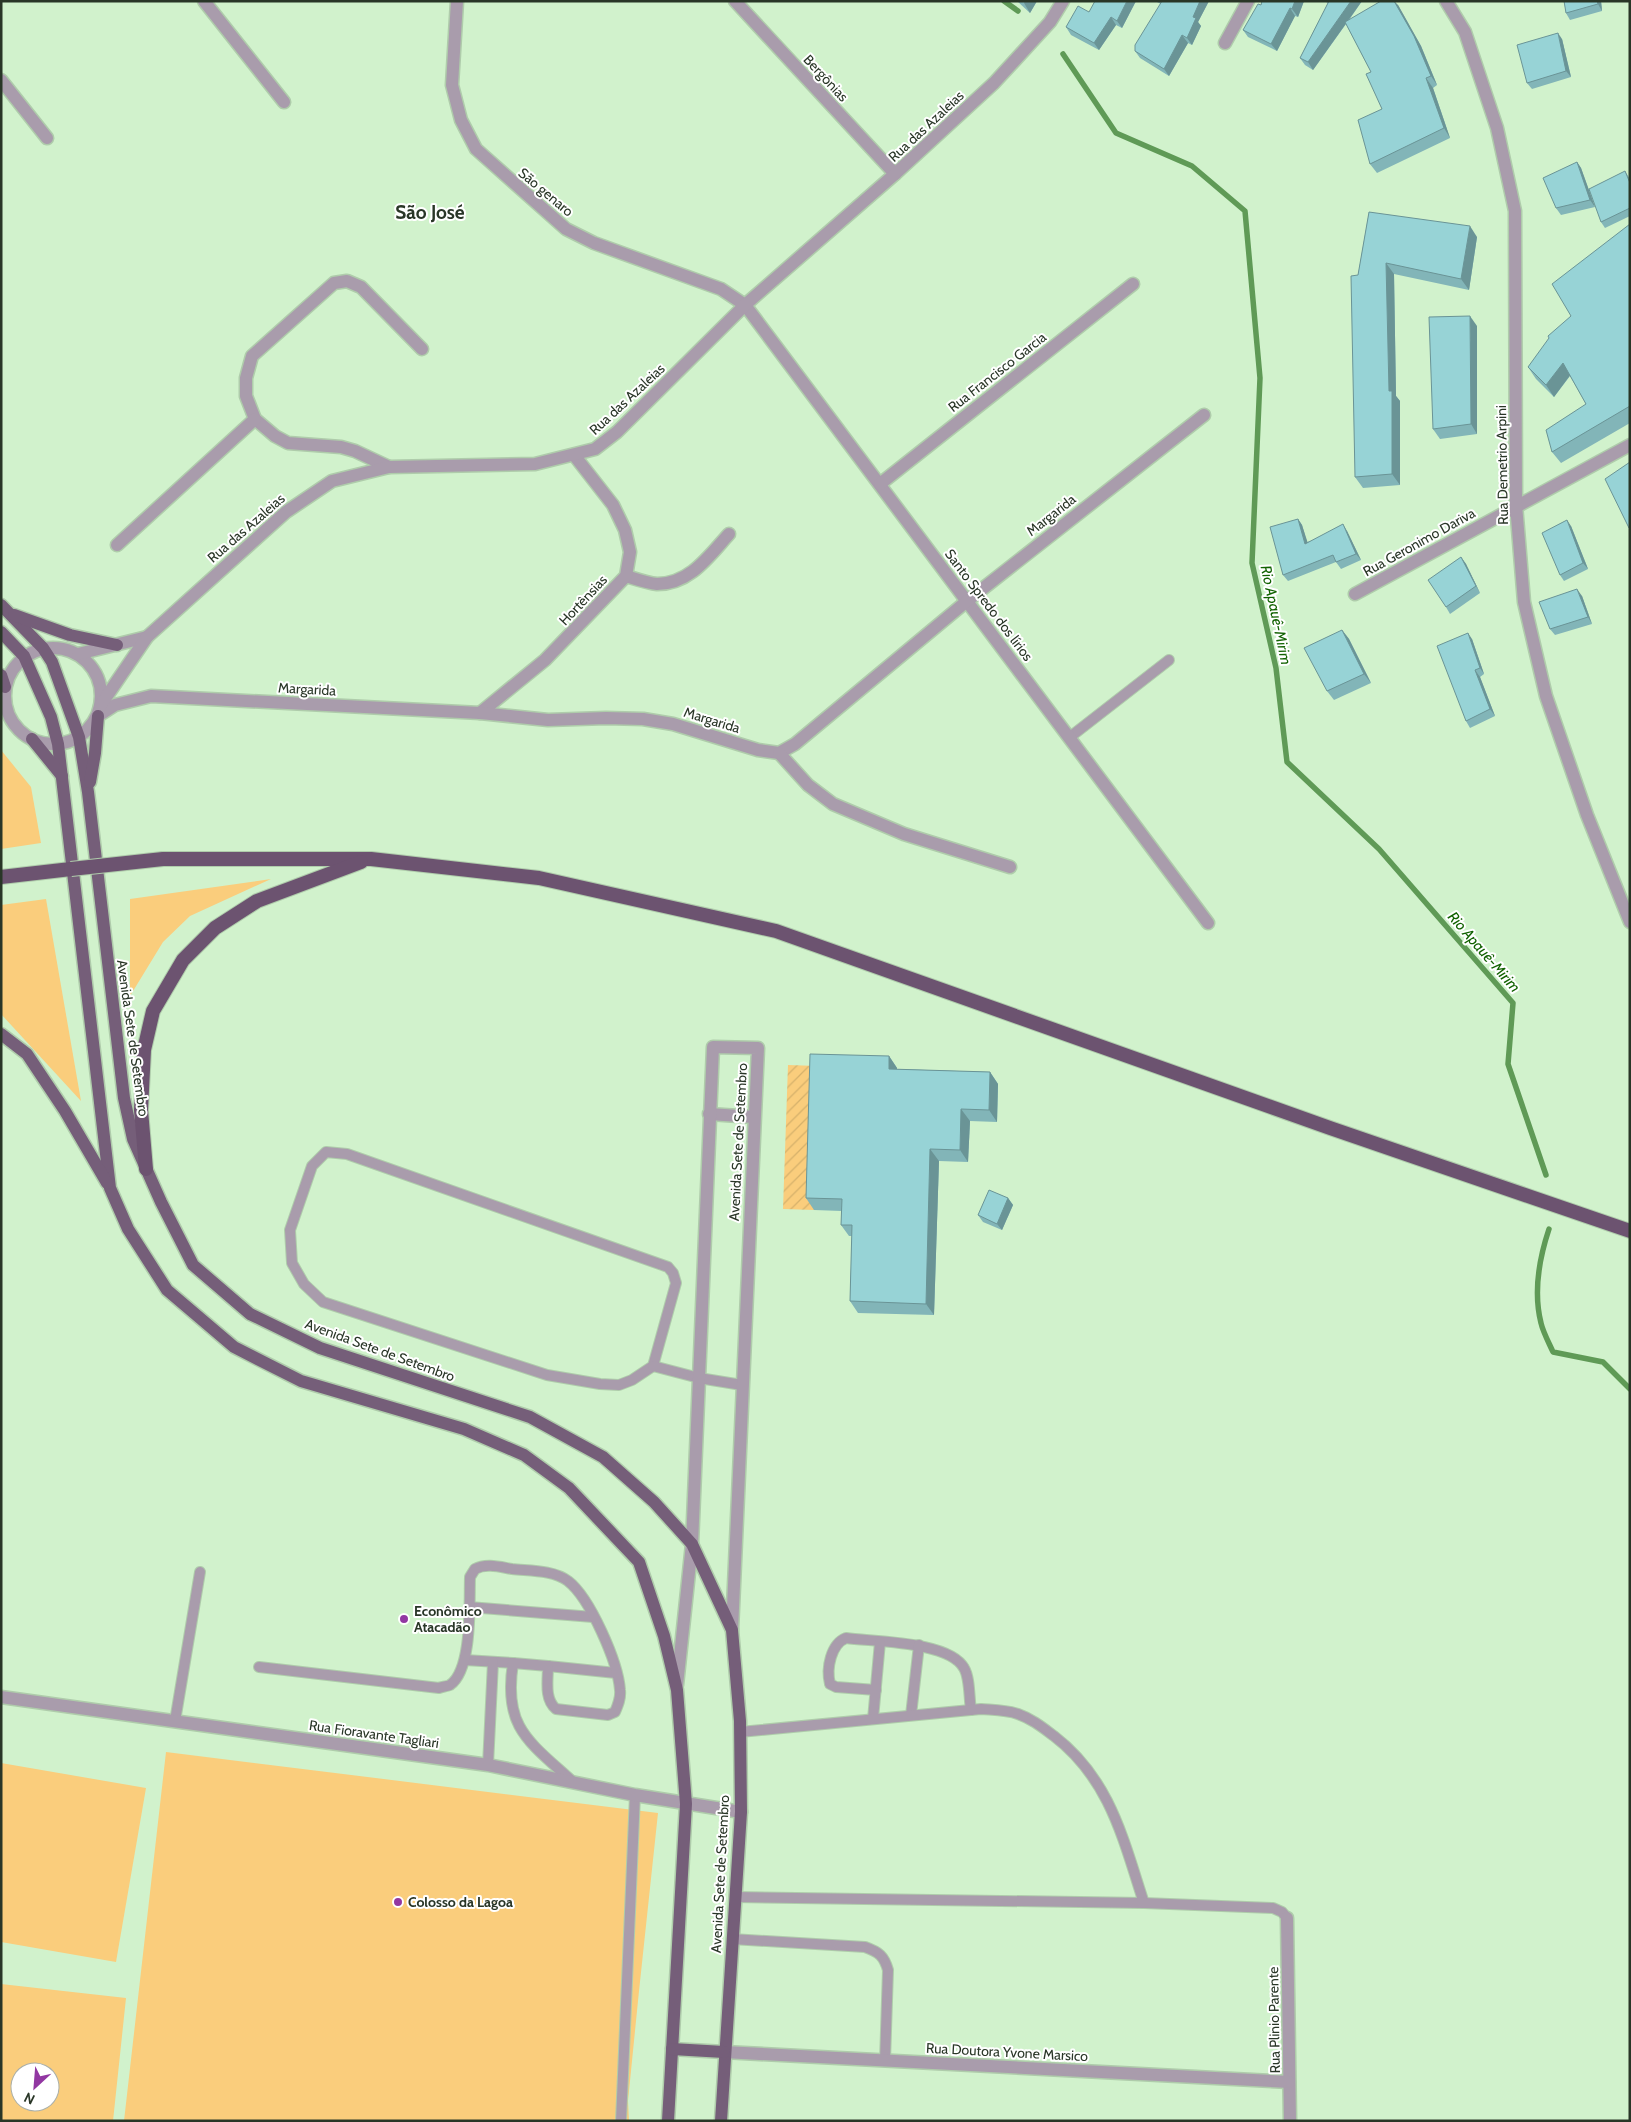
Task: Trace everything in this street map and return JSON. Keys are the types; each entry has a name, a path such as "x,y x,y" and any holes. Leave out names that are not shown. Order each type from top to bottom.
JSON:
{"highway":[{"path":"1,877 163,859 371,859 539,878 776,931 1330,1128 1630,1231"},
{"path":"146,1169 141,1110 144,1050 153,1011 183,960 215,928 257,901 371,859"}],"main road":[{"name":"Avenida Sete de Setembro","path":"1,605 12,614 43,648 52,662 80,737 124,1098 133,1139 193,1265 250,1314 320,1348 530,1418 604,1457 654,1502 692,1544 732,1630 740,1732 741,1812 721,2121"},
{"path":"12,614 70,635 117,645"},
{"name":"Avenida Sete de Setembro","path":"1,632 24,656 48,709 58,744 110,1188"},
{"path":"88,792 96,753 99,711"},
{"path":"32,739 62,776"},
{"name":"Avenida Sete de Setembro","path":"1,1034 27,1054 65,1111 110,1188 128,1229 167,1290 234,1347 301,1381 464,1429 524,1455 569,1488 639,1562 664,1636 676,1690 686,1804 668,2121"},
{"path":"672,2050 724,2052"}],"street":[{"path":"204,1 284,102"},
{"name":"São genaro","path":"457,1 452,85 461,120 476,149 566,229 594,243 721,289 745,305"},
{"name":"Bergônias","path":"735,1 895,174"},
{"name":"Rua das Azaleias","path":"99,711 147,637 286,512 308,495 332,481 389,467 535,464 595,448 617,432 745,305 895,174 994,83 1050,22 1063,1"},
{"path":"1225,42 1248,1"},
{"name":"Rua Demetrio Arpini","path":"1446,1 1465,32 1497,128 1515,212 1516,505 1524,602 1546,696 1587,815 1630,922"},
{"path":"1,80 47,138"},
{"path":"389,467 348,449 288,443 275,436 255,419 246,396 246,378 252,356 334,283 347,281 361,287 422,349"},
{"name":"Rua Francisco Garcia","path":"880,484 1132,284"},
{"name":"Santo Spredo dos lírios","path":"745,305 1208,923"},
{"name":"Margarida","path":"99,711 152,696 480,713 548,720 643,719 673,724 758,750 779,753 795,744 967,601 1204,415"},
{"path":"116,545 255,419"},
{"name":"Rua Geronimo Dariva","path":"1355,594 1516,505 1630,446"},
{"name":"Hortênsias","path":"480,713 545,660 626,576 630,552 625,530 613,505 574,455"},
{"path":"626,576 656,584 676,581 697,570 729,534"},
{"name":"Rua das Azaleias","path":"78,654 147,637"},
{"path":"43,648 64,648 78,654 97,673 103,694 99,711 80,737 58,744 40,743 24,735 12,722 5,705 3,681 24,656 43,648"},
{"path":"779,753 808,785 832,804 911,837 1010,867"},
{"name":"Avenida Sete de Setembro","path":"676,1690 692,1544 712,1047 758,1048 732,1630"},
{"path":"709,1114 754,1117"},
{"name":"Rua Fioravante Tagliari","path":"1,1697 488,1765 635,1795 741,1812"},
{"name":"Rua Plinio Parente","path":"1287,1918 1290,2121"},
{"name":"Rua Doutora Yvone Marsico","path":"724,2052 1289,2082"}],"lane":[{"path":"1070,737 1169,660"},
{"path":"653,1366 676,1283 673,1273 668,1267 346,1154 326,1152 312,1166 290,1230 292,1263 304,1284 323,1302 547,1375 600,1384 619,1385 632,1380 653,1366 699,1378 742,1385"},
{"path":"259,1667 439,1688 450,1684 460,1673 465,1660 470,1576 475,1569 486,1566 549,1573 567,1581 582,1596 602,1634 616,1673 620,1690 619,1704 615,1712 608,1715 556,1709 550,1704 548,1697 548,1666"},
{"path":"175,1721 200,1572"},
{"path":"469,1607 593,1617"},
{"path":"876,1690 836,1687 830,1684 828,1677 834,1647 838,1641 846,1638 919,1645 938,1649 960,1662 965,1669 971,1710"},
{"path":"873,1719 880,1642"},
{"path":"911,1716 919,1645"},
{"path":"465,1660 616,1673"},
{"path":"488,1765 493,1662"},
{"path":"513,1663 510,1697 517,1723 526,1738 572,1781"},
{"path":"740,1732 980,1709 1017,1713 1040,1724 1070,1748 1093,1775 1117,1822 1144,1903"},
{"path":"621,2121 635,1795"},
{"path":"735,1897 1144,1903 1273,1908 1282,1912 1287,1918"},
{"path":"732,1940 865,1947 878,1952 884,1958 888,1970 885,2061"}],"shaded area":[{"path":"1,750 31,787 41,843 1,849"},
{"path":"271,879 190,916 163,942 130,996 130,899"},
{"path":"46,899 81,1101 1,1014 1,905"},
{"path":"788,1065 818,1066 814,1210 783,1209"},
{"name":"Colosso da Lagoa","path":"166,1752 658,1813 628,2101 629,2121 124,2121"},
{"path":"1,1763 146,1788 116,1962 1,1942"},
{"path":"1,1984 126,1998 113,2121 1,2121"}],"building":[{"path":"1095,1 1127,1 1117,21 1111,17 1094,43 1066,27 1078,6 1089,12"},
{"path":"1162,1 1200,1 1193,17 1196,18 1187,38 1182,35 1164,69 1135,51 1135,45"},
{"path":"1262,1 1295,1 1271,44 1243,30 1258,4 1261,5"},
{"path":"1329,1 1351,1 1308,62 1300,58"},
{"path":"1381,1 1394,1 1414,36 1431,76 1426,78 1444,128 1370,164 1358,120 1382,109 1366,74 1371,72 1345,22"},
{"path":"1564,1 1597,1 1598,4 1566,13"},
{"path":"1558,33 1566,71 1527,83 1517,45"},
{"path":"1577,162 1590,200 1556,208 1543,178"},
{"path":"1625,171 1630,183 1630,208 1601,222 1589,189"},
{"path":"1369,212 1470,226 1461,279 1386,263 1389,391 1392,391 1392,474 1355,477 1351,276 1358,275"},
{"path":"1630,224 1630,406 1552,452 1546,430 1586,404 1563,363 1546,385 1528,367 1549,338 1548,336 1571,316 1552,284"},
{"path":"1470,316 1471,424 1433,429 1429,317"},
{"path":"1630,462 1630,528 1629,528 1605,479"},
{"path":"1298,519 1305,544 1343,524 1356,554 1336,562 1333,555 1283,575 1270,527"},
{"path":"1567,520 1583,563 1560,575 1542,533"},
{"path":"1461,557 1476,586 1446,607 1428,580"},
{"path":"1577,589 1588,617 1550,629 1539,602"},
{"path":"1342,630 1364,674 1327,691 1304,648"},
{"path":"1468,633 1480,668 1475,670 1490,709 1466,721 1437,646"},
{"path":"810,1054 889,1056 889,1069 990,1072 989,1110 961,1109 960,1150 930,1149 926,1304 850,1301 852,1225 841,1225 842,1199 806,1198"},
{"path":"989,1190 1008,1198 997,1224 978,1215"}],"waterway":[{"name":"Rio Apauê-Mirim","path":"1004,1 1018,11"},
{"name":"Rio Apauê-Mirim","path":"1063,54 1116,133 1192,166 1245,211 1260,378 1252,563 1276,668 1287,762 1379,849 1513,1003 1508,1064 1546,1175"},
{"name":"Rio Apauê-Mirim","path":"1549,1229 1540,1263 1537,1299 1542,1326 1553,1352 1603,1362 1630,1389"}],"place":[{"name":"Econômico Atacadão","path":"404,1619"},
{"name":"Colosso da Lagoa","path":"398,1902"}],"district":[{"name":"São José","path":"430,212"}]}
